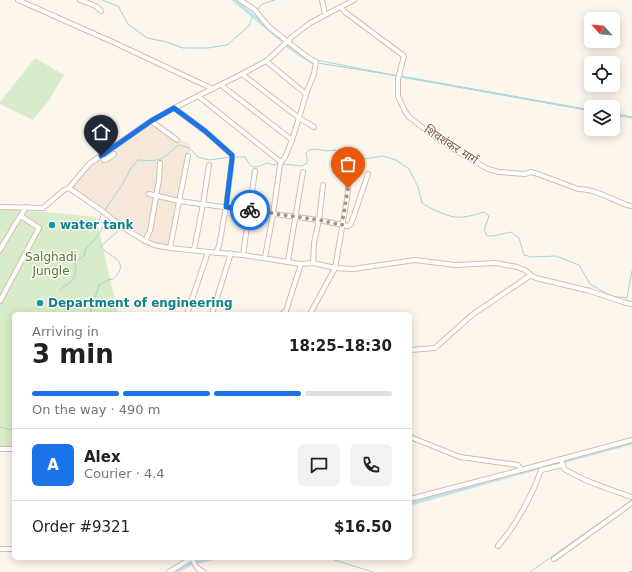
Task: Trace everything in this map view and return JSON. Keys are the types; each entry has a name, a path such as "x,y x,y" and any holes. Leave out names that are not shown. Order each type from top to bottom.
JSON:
{"street":[{"path":"18,0 213,89"},
{"path":"80,0 96,6 101,11"},
{"path":"240,0 255,10 269,27 306,56 316,61 314,74 306,94 292,140 281,163 265,257"},
{"path":"322,0 325,14"},
{"path":"0,207 43,208 64,190 69,188 89,164 151,121 266,61 287,41 310,23 354,0"},
{"name":"शिवशंकर मार्ग","path":"341,7 351,17 404,56 398,79 398,96 409,117 436,138 488,169 499,172 525,174 531,172 578,189 595,192 632,206"},
{"path":"266,61 306,94"},
{"path":"242,74 299,118 314,127"},
{"path":"221,85 292,140"},
{"path":"198,96 281,163"},
{"path":"174,108 205,131 232,157 226,207 219,246 216,253"},
{"path":"151,121 177,140"},
{"path":"101,156 104,160 114,154"},
{"path":"170,248 188,156"},
{"path":"145,241 149,234 159,180 160,163"},
{"path":"194,250 209,165"},
{"path":"243,254 255,171"},
{"path":"288,261 303,172"},
{"path":"149,194 179,201 319,220 348,226 351,224 368,174"},
{"path":"311,312 335,268 347,200 349,177"},
{"path":"313,264 314,243 324,185"},
{"path":"69,188 103,211 124,228 154,245 216,253 243,254 301,264 353,269 415,260 455,265 496,263 517,267 525,270 536,278 590,291 632,304"},
{"path":"0,250 26,207"},
{"path":"0,301 39,228 21,216"},
{"path":"188,312 208,252"},
{"path":"213,312 231,253"},
{"path":"285,312 301,264"},
{"path":"412,350 435,348 472,315 531,275"},
{"path":"412,438 460,457 518,465 521,470"},
{"path":"498,546 512,527 534,489 541,470 632,440"},
{"path":"0,449 12,449"},
{"path":"412,498 521,470 562,462"},
{"path":"562,462 564,469 590,482 632,497"},
{"path":"554,559 632,503"},
{"path":"0,549 12,549"},
{"path":"169,572 193,560 199,570 204,572"}],"shaded area":[{"path":"156,121 177,138 191,145 171,246 152,242 142,237 71,186 84,171 100,158"}],"green space":[{"path":"35,58 64,75 47,103 33,120 0,104 0,102"},
{"name":"Salghadi Jungle","path":"0,208 96,217 118,312 12,312 12,446 0,446"}],"waterway":[{"path":"102,0 118,6 128,24 147,38 167,42 183,48 208,48 227,45 249,26 255,13"},
{"path":"234,0 284,42"},
{"path":"257,10 262,4 275,0"},
{"path":"287,45 314,63"},
{"path":"316,60 398,76"},
{"path":"318,63 398,76"},
{"path":"401,76 584,109"},
{"path":"401,77 584,110"},
{"path":"620,114 632,117"},
{"path":"620,116 632,118"},
{"path":"104,211 122,185 131,168 138,160 163,158 174,148 180,145 189,148 198,157 209,160 231,157"},
{"path":"283,164 302,166 307,163 306,153 309,150 316,149 328,151 335,150 347,157 358,160 383,156 396,160 409,169 418,187 422,203 425,205 455,217 466,217 484,212 489,216 484,230 487,236 511,232 519,238 524,255 532,257 556,256 579,265 590,284 611,296 627,298 632,271"},
{"path":"234,157 245,157 254,167 267,163 274,165 280,163"},
{"path":"91,312 99,285 113,279 119,273 120,267 120,263 101,246 117,232 117,228 112,224 108,222 104,225 99,220 102,213"},
{"path":"60,290 73,280 76,271 75,263 84,256 86,248 92,243 104,225"},
{"path":"0,427 12,431"},
{"path":"412,503 632,443"},
{"path":"530,572 632,500"},
{"path":"176,572 190,564 205,560"},
{"path":"334,560 373,572"}],"way so far":[{"path":"250,210 319,220 342,225 348,188"}],"place":[{"name":"water tank","path":"52,225"},
{"name":"Department of engineering","path":"40,303"}],"route":[{"path":"101,156 151,121 174,108 205,131 232,155 226,207 250,210"}]}
